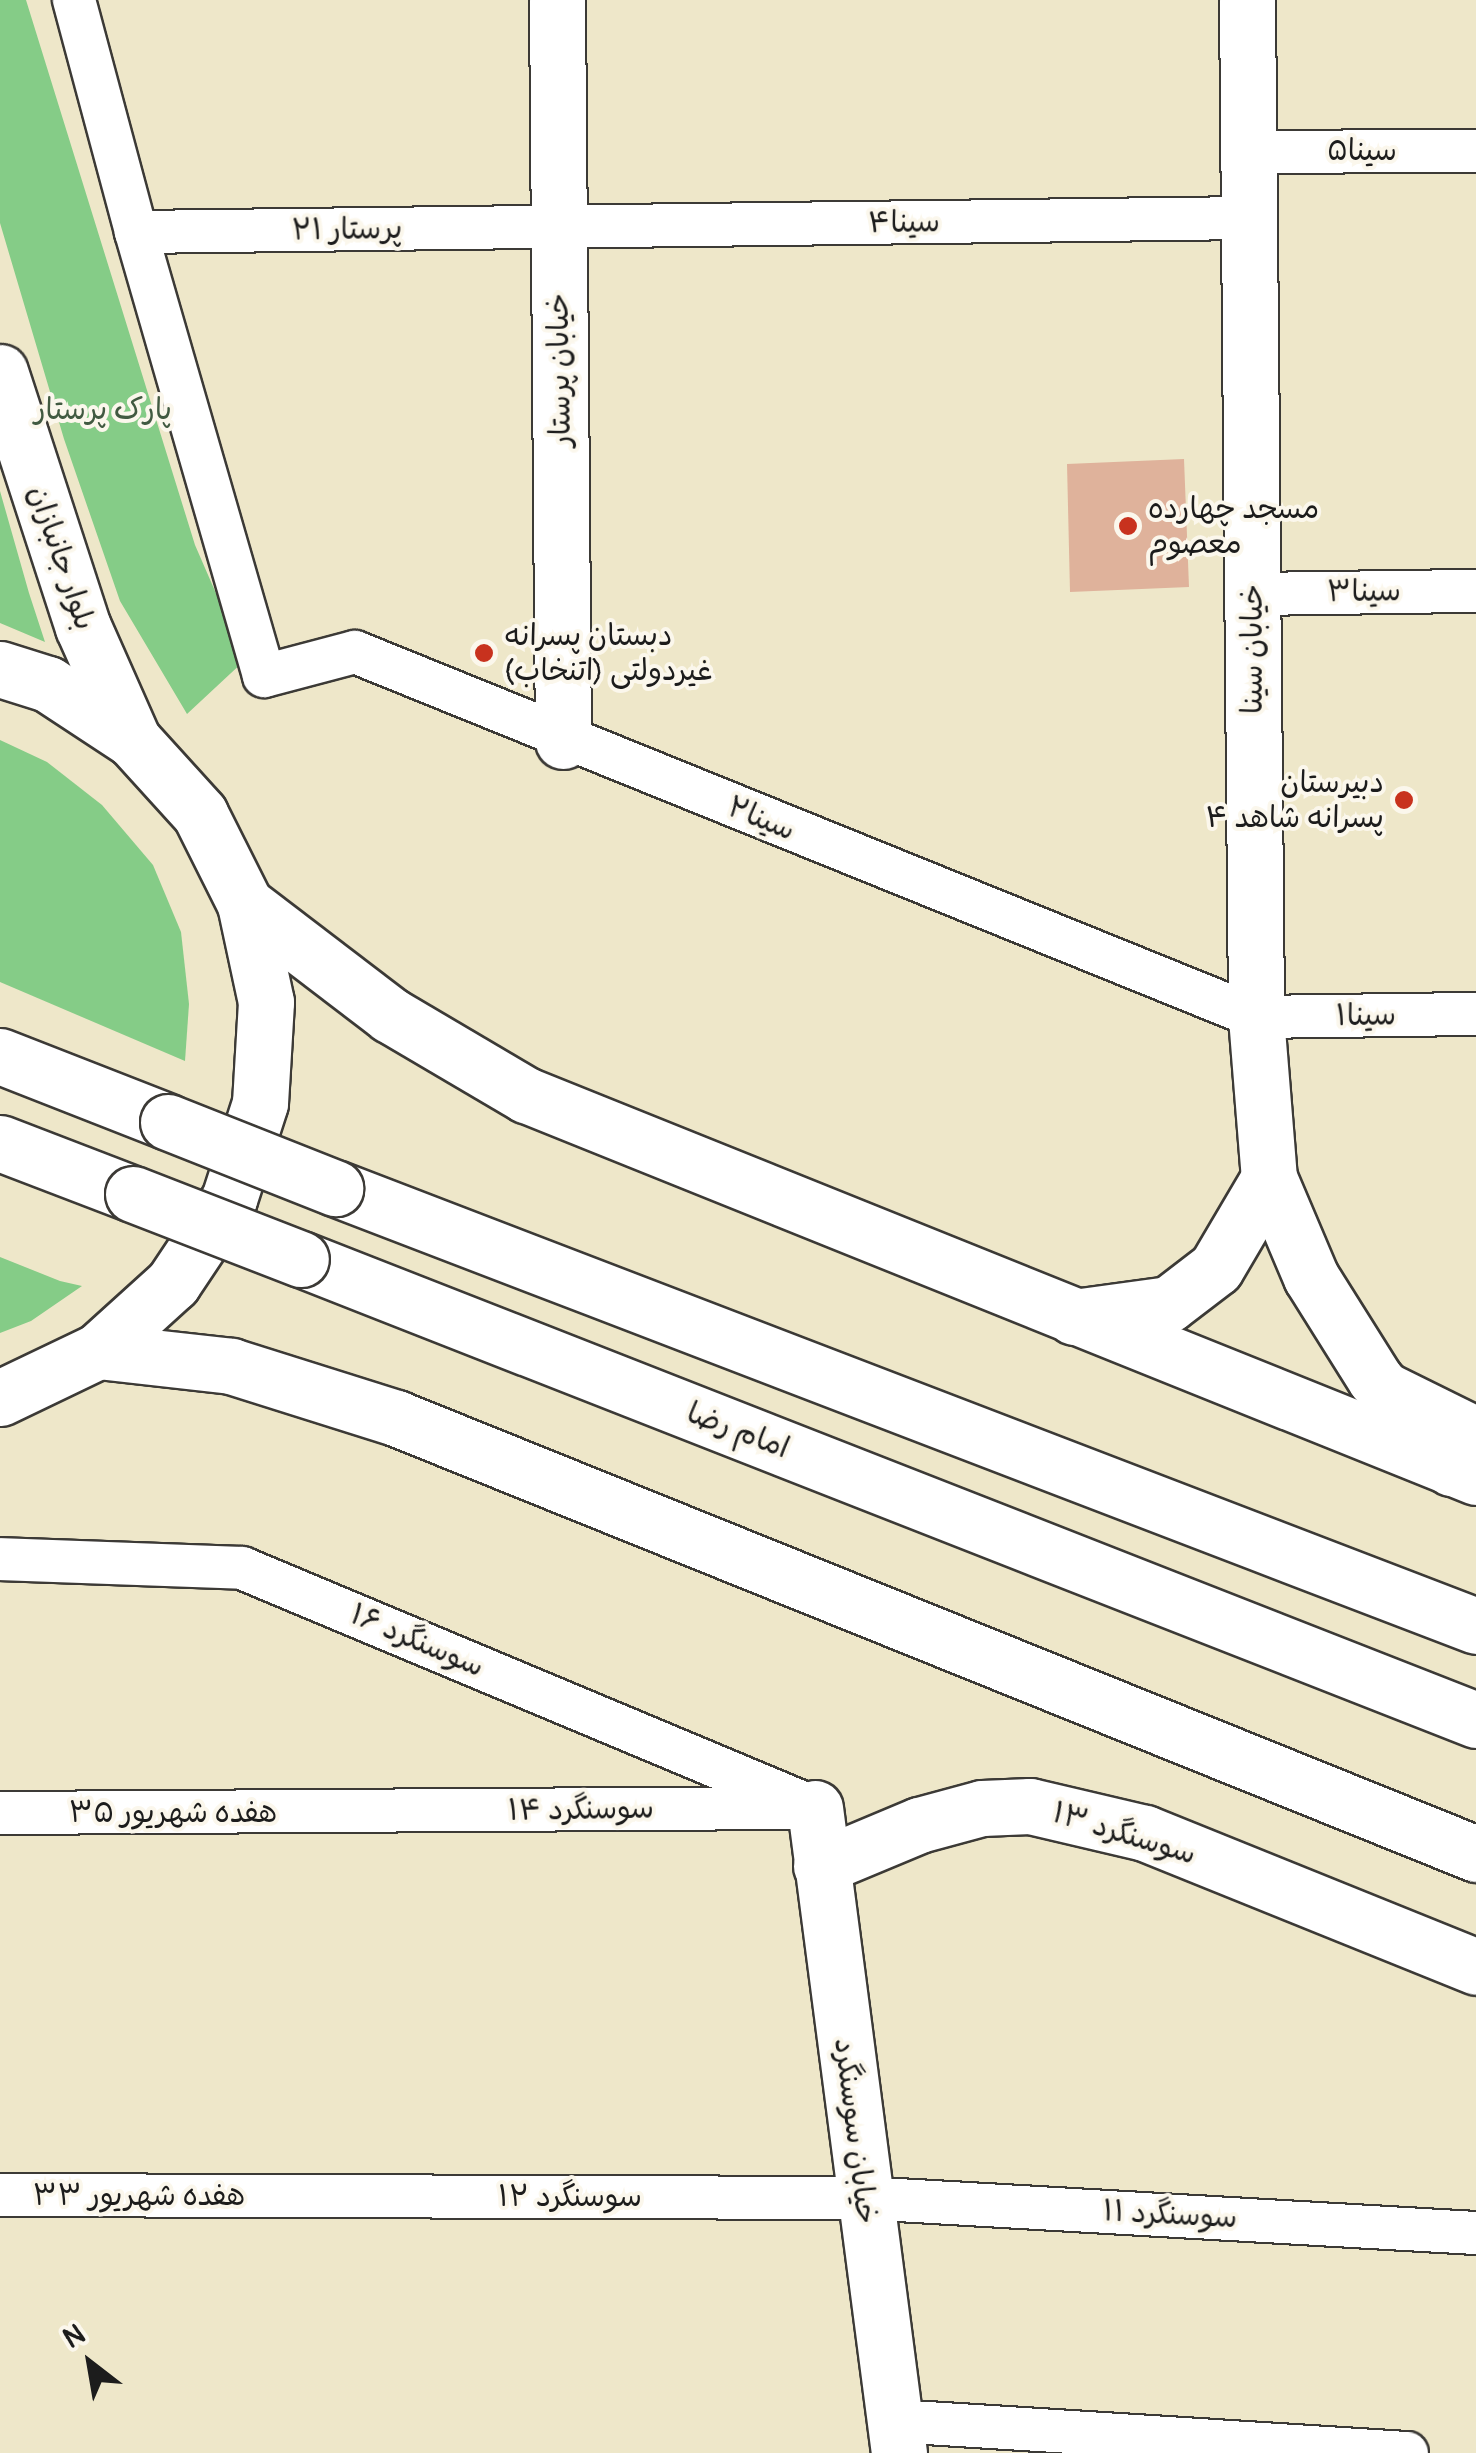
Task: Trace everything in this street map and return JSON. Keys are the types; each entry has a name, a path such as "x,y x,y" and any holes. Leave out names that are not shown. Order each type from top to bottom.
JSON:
{"main road":[{"name":"خیابان پرستار","path":"556,0 564,740"},
{"name":"خیابان سینا","path":"1247,0 1256,1017 1269,1178 1310,1277 1375,1378 1468,1458"},
{"name":"بلوار جانبازان","path":"0,372 83,627 132,740"},
{"path":"0,669 48,684 132,740 200,814 245,904 266,1002 260,1103 229,1199 173,1283 98,1350 0,1398"},
{"path":"245,904 390,1016 526,1095 1074,1318 1468,1458"},
{"path":"0,1056 1476,1626"},
{"name":"امام رضا","path":"0,1143 1476,1720"},
{"path":"1074,1318 1169,1304 1216,1268 1269,1178"},
{"path":"98,1350 232,1366 396,1418 1476,1854"},
{"name":"سوسنگرد ۱۳","path":"821,1866 918,1825 982,1808 1030,1806 1145,1833 1476,1966"},
{"name":"خیابان سوسنگرد","path":"815,1808 897,2437"}],"street":[{"path":"74,0 136,232"},
{"name":"سینا۵","path":"1248,152 1476,151"},
{"name":"سینا۴","path":"558,228 1249,218"},
{"name":"پرستار ۲۱","path":"136,232 558,228"},
{"name":"سینا۲","path":"136,232 264,676 354,652 1256,1017"},
{"name":"سینا۳","path":"1252,594 1476,591"},
{"name":"سینا۱","path":"1256,1017 1476,1014"},
{"name":"سوسنگرد ۱۶","path":"0,1559 242,1568 815,1808"},
{"name":"سوسنگرد ۱۴","path":"347,1813 815,1808"},
{"name":"هفده شهریور ۳۵","path":"0,1813 347,1813"},
{"name":"هفده شهریور ۳۳","path":"0,2195 278,2196"},
{"name":"سوسنگرد ۱۲","path":"278,2196 863,2198"},
{"name":"سوسنگرد ۱۱","path":"863,2198 1476,2232"},
{"path":"897,2437 1407,2453"}],"green space":[{"name":"پارک پرستار","path":"0,0 26,0 195,545 245,660 187,714 120,601 64,439 0,223"},
{"path":"0,491 29,593 45,642 0,623"},
{"path":"0,740 47,762 102,805 153,865 181,932 189,1004 185,1061 0,982"},
{"path":"0,1257 82,1286 31,1321 0,1333"}],"building":[{"name":"مسجد چهارده معصوم","path":"1184,459 1189,587 1070,592 1067,464"}],"place":[{"name":"مسجد چهارده معصوم","path":"1128,526"},
{"name":"دبستان پسرانه غیردولتی (اتنخاب)","path":"484,653"},
{"name":"دبیرستان پسرانه شاهد ۴","path":"1404,800"}]}
